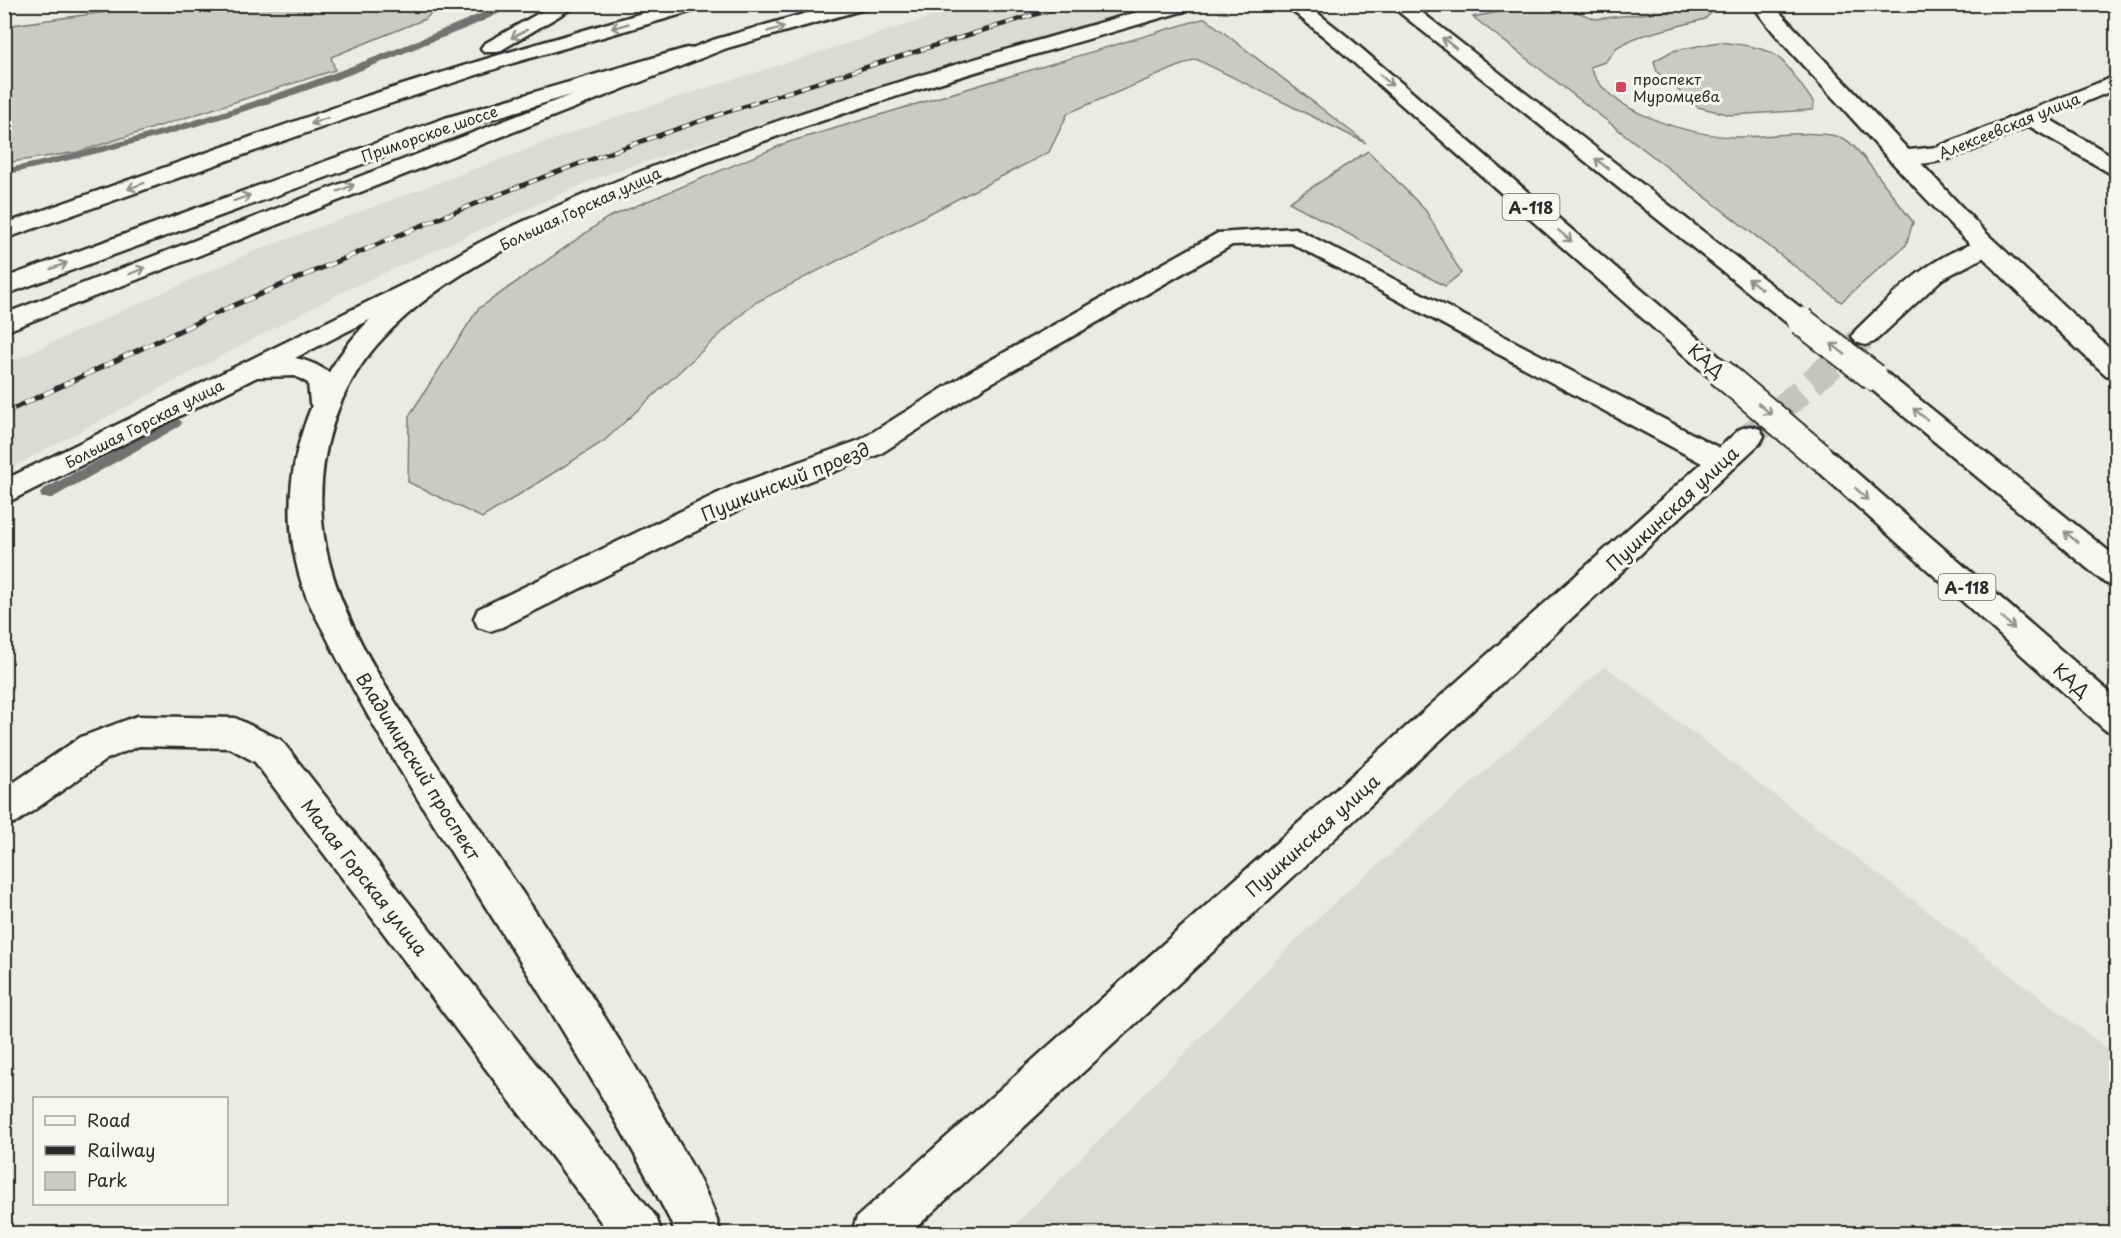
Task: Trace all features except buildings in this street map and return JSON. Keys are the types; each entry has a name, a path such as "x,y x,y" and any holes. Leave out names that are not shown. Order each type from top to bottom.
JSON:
{"main road":[{"path":"375,101 502,43 570,4"},
{"path":"4,232 375,101 506,59 696,4"},
{"name":"Приморское шоссе","path":"4,287 137,236 453,123 861,4"},
{"name":"Большая Горская улица","path":"4,494 547,220 643,177 731,144 894,91 1188,4"},
{"name":"КАД","path":"1293,4 1342,42 1818,455 2116,719"},
{"path":"1398,4 1874,377 2116,574"},
{"path":"1761,4 1983,248 2057,318 2116,369"},
{"path":"4,324 720,44"},
{"name":"Алексеевская улица","path":"1899,157 1941,154 2116,82"},
{"path":"2031,118 2116,166"},
{"name":"Пушкинская улица","path":"874,1233 1736,449 1296,235 1227,238"},
{"name":"Пушкинский проезд","path":"490,618 746,493 870,447 976,380 1227,238"},
{"path":"1865,336 1934,271 1948,261 1983,248"},
{"name":"Владимирский проспект","path":"452,268 408,299 370,335 345,368 324,403 310,444 305,488 308,541 321,591 373,697 631,1102 694,1218 698,1233"},
{"path":"241,374 261,368 299,367 314,372 323,380 326,391 324,403"},
{"name":"Малая Горская улица","path":"4,810 94,748 137,731 234,733 268,751 639,1233"}],"shaded area":[{"path":"969,5 1164,5 760,124 599,177 346,290 5,471 4,365 250,253 606,120"},
{"path":"1605,666 2116,1055 2116,1233 1007,1233 1324,912"}],"green space":[{"path":"156,5 440,5 425,19 331,57 335,70 78,152 5,163 5,26"},
{"path":"1485,5 1568,5 1570,9 1595,19 1667,11 1682,5 1719,5 1705,19 1637,37 1617,47 1605,62 1590,67 1599,83 1614,97 1652,119 1675,127 1718,136 1824,134 1846,140 1870,165 1913,222 1906,245 1841,302 1473,17 1503,11"},
{"path":"1205,18 1366,143 1196,59 1068,113 1049,152 753,304 604,441 482,518 408,482 409,416 478,309 607,218 789,142"},
{"path":"1719,42 1756,47 1777,56 1793,73 1814,103 1813,110 1731,115 1698,107 1657,72 1654,61 1672,51"},
{"path":"1368,151 1426,211 1461,273 1445,286 1289,202"}],"waterway":[{"path":"4,172 134,142 262,103 387,57 510,4"},
{"path":"47,494 175,423"}],"tunnel":[{"path":"1750,436 1865,336"}],"railway":[{"path":"445,216 522,185 677,129 833,77 1069,4"},
{"path":"4,413 230,307 449,214"}],"place":[{"name":"проспект Муромцева","path":"1621,87"}]}
